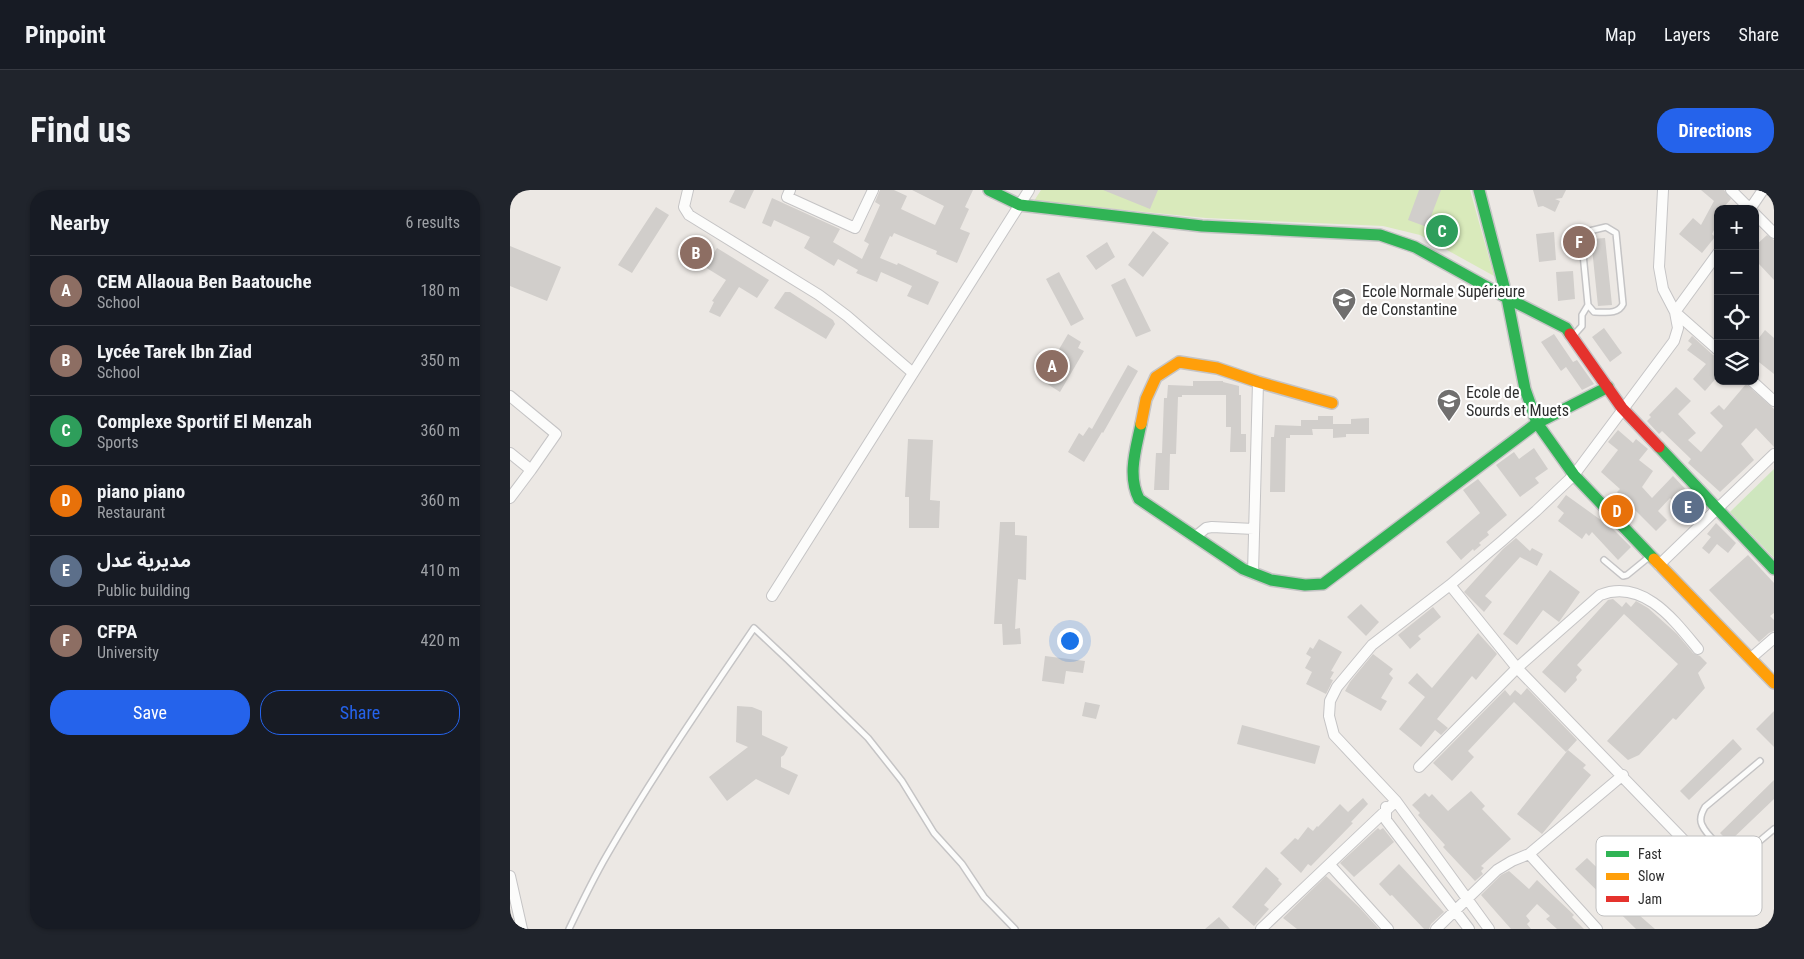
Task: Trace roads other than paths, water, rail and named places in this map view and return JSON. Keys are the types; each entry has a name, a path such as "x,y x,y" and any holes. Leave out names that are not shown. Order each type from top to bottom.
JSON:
{"street":[{"path":"688,190 684,207 688,215 819,295 847,316 913,374"},
{"path":"790,190 788,197 855,228 873,190"},
{"path":"989,190 1020,205 1202,226 1380,235 1415,247 1566,328 1622,408 1774,569"},
{"path":"772,596 1029,190"},
{"path":"1479,190 1507,298 1525,389 1537,423 1574,475 1774,683"},
{"path":"1489,929 1396,801 1334,735 1329,716 1330,701 1337,687 1372,645 1450,585 1536,511 1574,475 1622,408 1674,341 1678,328 1675,312 1663,289 1659,267 1663,190"},
{"path":"1731,190 1746,205"},
{"path":"1753,205 1762,190"},
{"path":"1759,218 1774,233"},
{"path":"1675,312 1714,258"},
{"path":"1675,312 1714,346"},
{"path":"1332,403 1217,368 1179,362 1156,377 1146,398 1132,469 1134,489 1139,499 1243,569 1272,580 1305,585 1323,584 1537,423 1608,388"},
{"path":"1253,573 1258,382"},
{"path":"1756,385 1774,401"},
{"path":"510,396 556,434 510,498"},
{"path":"510,453 531,470"},
{"path":"1659,565 1774,454"},
{"path":"1195,537 1206,528 1212,527 1254,529"},
{"path":"1450,585 1517,668 1681,836"},
{"path":"1420,767 1517,668 1600,595 1612,590 1637,593 1668,613 1698,649"},
{"path":"1751,658 1774,638"},
{"path":"1436,929 1497,870 1529,854 1623,775"},
{"path":"1388,791 1386,820 1469,929"},
{"path":"1269,927 1396,801"},
{"path":"1529,854 1597,929"},
{"path":"1330,865 1388,929"},
{"path":"510,876 513,904 522,929"}],"lane":[{"path":"1572,337 1582,326 1582,315 1588,305 1581,233 1606,227 1616,233 1623,304 1621,309 1616,312 1594,312 1588,305"},
{"path":"1604,560 1622,576 1651,556"},
{"path":"569,929 606,857 624,827 684,730 754,628 868,738 902,781 934,833 962,864 984,897 1015,929"},
{"path":"1711,836 1701,825 1701,815 1706,807 1760,761"},
{"path":"1762,839 1774,829"}],"place":[{"name":"Complexe Sportif El Menzah","path":"1442,231"},
{"name":"CFPA","path":"1579,242"},
{"name":"Lycée Tarek Ibn Ziad","path":"696,253"},
{"name":"Ecole Normale Supérieure de Constantine","path":"1344,321"},
{"name":"CEM Allaoua Ben Baatouche","path":"1052,366"},
{"name":"Ecole de Sourds et Muets","path":"1449,422"},
{"name":"مديرية عدل","path":"1688,507"},
{"name":"piano piano","path":"1617,511"}]}
